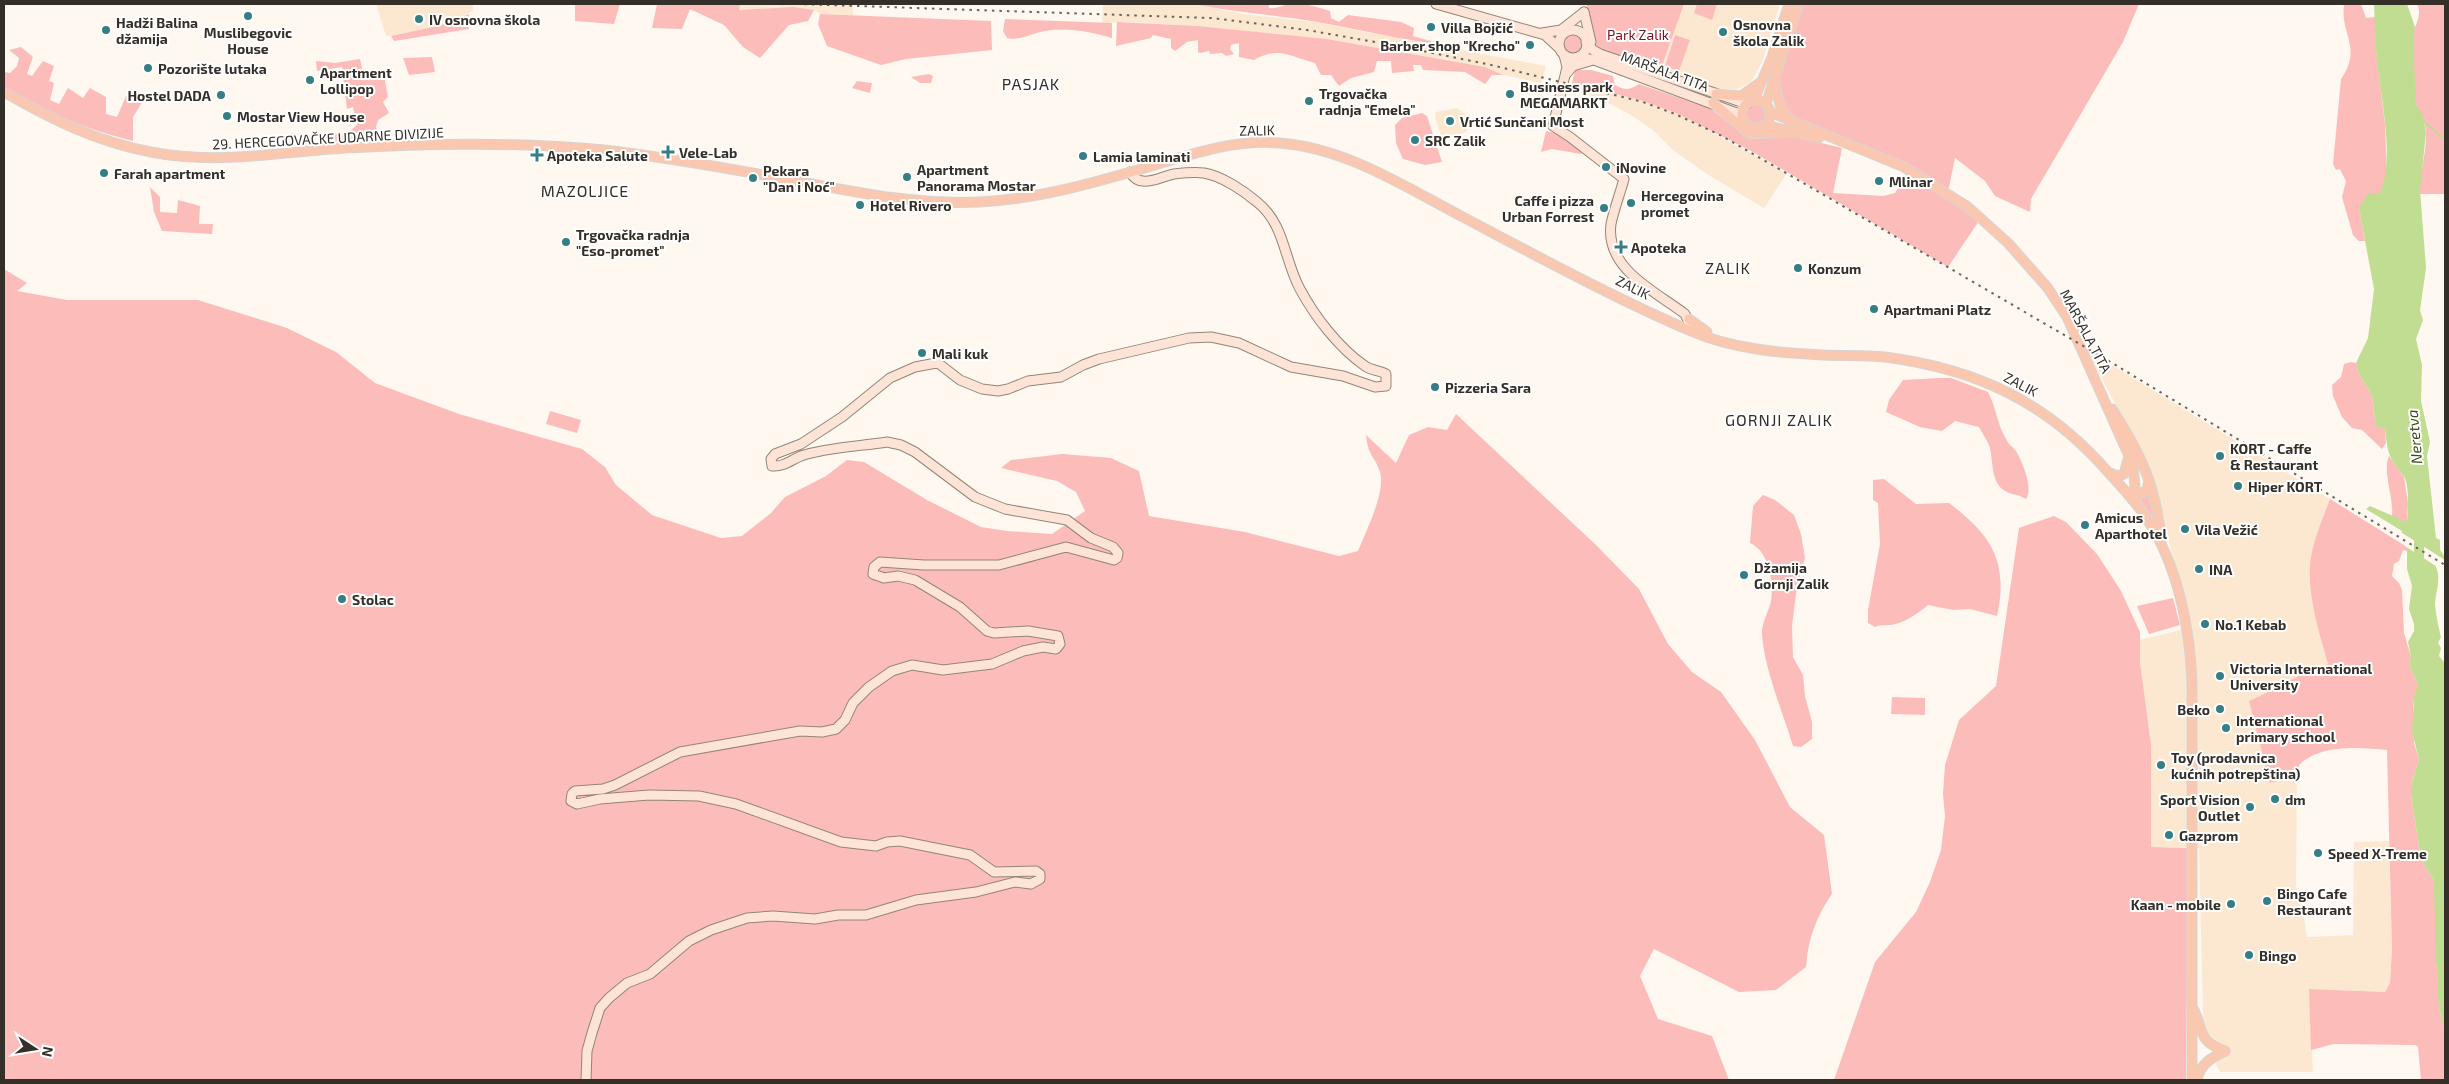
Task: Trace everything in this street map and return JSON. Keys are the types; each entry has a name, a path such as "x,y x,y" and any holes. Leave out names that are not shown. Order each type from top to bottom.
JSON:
{"main road":[{"path":"1789,4 1763,80 1742,115 1748,126 1757,128 1765,125 1769,119 1768,108 1774,80 1799,4"},
{"path":"1714,99 1741,96 1763,80"},
{"path":"1774,80 1780,105 1790,122"},
{"name":"29. HERCEGOVAČKE UDARNE DIVIZIJE","path":"4,92 52,120 112,144 156,154 198,158 238,158 341,148 442,145 502,145 601,150 689,162 846,191 929,202 984,202 1029,197 1088,184 1134,170"},
{"path":"1714,99 1750,134 1796,132"},
{"path":"1751,102 1768,108"},
{"name":"MARŠALA TITA","path":"1768,108 1790,122 1904,167 1948,192 1982,218 2038,275 2074,331 2129,453 2135,475 2132,498"},
{"name":"MARŠALA TITA","path":"1765,125 1850,146"},
{"name":"ZALIK","path":"1134,170 1205,150 1238,143 1281,143 1321,150 1359,165 1688,330 1742,346 1788,353 1886,357 1965,374 2001,388 2030,403 2079,440 2132,498 2147,518 2162,548"},
{"path":"1689,319 1705,332 1736,342 1742,346"},
{"name":"MARŠALA TITA","path":"2102,393 2134,444 2149,478 2156,504 2162,548"},
{"path":"2108,472 2118,476 2124,474 2128,466 2129,453"},
{"path":"2132,498 2146,490 2149,478"},
{"path":"2162,548 2182,610 2192,674 2192,1080"},
{"path":"2192,1006 2202,1036 2210,1044 2225,1051 2207,1060 2200,1070 2197,1080"}],"street":[{"path":"1436,4 1541,34 1578,32 1586,42 1585,51 1577,57 1565,72"},
{"path":"1541,34 1561,30 1584,12 1590,40 1598,57 1579,63 1565,72"},
{"path":"1565,33 1560,40 1565,72 1553,126 1624,179 1611,224 1610,242 1616,258 1623,267 1689,319 1688,330"},
{"path":"1541,34 1562,52 1577,57"},
{"path":"1541,34 1554,46 1565,72"},
{"name":"MARŠALA TITA","path":"1586,42 1598,57"},
{"name":"MARŠALA TITA","path":"1577,57 1598,57 1714,99 1742,115"},
{"name":"MARŠALA TITA","path":"1714,99 1751,102"},
{"path":"586,1080 587,1051 600,1008 627,983 650,974 696,936 747,918 773,916 815,919 838,915 866,915 916,900 976,892 1015,882 1031,884 1040,879 1040,874 1036,871 994,872 970,855 935,847 900,841 887,842 876,846 841,842 736,804 700,796 649,795 600,799 577,804 571,801 572,794 575,791 603,789 615,785 680,752 800,731 822,732 836,729 845,720 849,709 859,697 876,681 897,669 912,665 943,670 992,664 1018,652 1043,647 1052,650 1060,644 1060,639 1054,634 987,631 960,607 916,580 898,576 884,578 873,574 874,567 880,562 924,565 998,565 1066,547 1083,550 1114,560 1118,553 1113,547 1090,538 1067,520 1005,509 975,496 928,460 902,445 887,442 835,450 802,456 784,464 772,466 771,459 775,454 801,444 848,412 890,378 915,367 938,363 960,380 982,389 998,391 1028,381 1061,377 1082,365 1099,359 1189,338 1211,337 1239,343 1291,367 1343,376 1375,387 1386,386 1386,374 1364,365 1320,322 1300,289 1289,262 1281,233 1263,206 1228,183 1204,173 1174,174 1150,181 1144,179 1134,170"}],"shaded area":[{"name":"IV osnovna škola","path":"376,4 473,4 473,11 442,25 386,36"},
{"path":"740,4 853,4 853,15 820,14 814,10 738,10"},
{"path":"1103,4 1193,4 1243,14 1314,22 1546,66 1541,83 1503,75 1485,67 1327,39 1198,26 1131,22 1102,23"},
{"name":"Osnovna škola Zalik","path":"1684,4 1780,4 1763,60 1751,82 1736,90 1717,88 1661,68"},
{"path":"1576,84 1643,101 1676,113 1787,173 1764,208 1710,176 1674,151 1654,131 1631,115 1599,98 1575,91"},
{"path":"1457,108 1465,114 1467,131 1461,135 1442,139 1435,118 1436,112"},
{"path":"2086,349 2330,499 2318,531 2311,594 2328,664 2303,673 2279,688 2252,700 2270,783 2297,776 2296,886 2300,894 2307,937 2353,935 2354,842 2389,841 2392,950 2390,983 2385,992 2309,989 2313,1072 2220,1072 2216,1065 2217,1044 2208,1032 2203,1018 2199,848 2151,847 2151,745 2140,662 2140,640 2184,629 2191,624 2162,511 2144,458"}],"green space":[{"path":"575,4 620,4 614,24 575,21"},
{"path":"657,4 740,4 739,10 793,7 814,10 808,21 789,25 760,58 743,47 724,25 690,9 682,29 652,28"},
{"path":"1193,4 1269,4 1269,8 1290,4 1308,5 1330,11 1331,18 1339,22 1348,15 1401,22 1414,28 1413,36 1448,46 1317,22"},
{"name":"Park Zalik","path":"1587,4 1684,4 1659,74 1600,54 1593,43 1586,23"},
{"path":"1697,4 1717,4 1712,20 1694,13"},
{"path":"1799,4 2139,4 2123,42 2031,199 2030,212 1995,196 1985,181 1955,158 1948,192 1790,121 1780,105 1778,68"},
{"path":"2344,4 2361,4 2366,18 2375,17 2377,60 2385,124 2387,177 2380,193 2359,208 2365,241 2359,241 2353,235 2342,197 2346,181 2340,169 2336,170 2333,164 2341,79 2347,68 2351,50 2345,24"},
{"path":"2417,4 2445,4 2445,194 2420,194 2426,132 2416,103 2413,79 2413,37 2419,17"},
{"path":"469,14 469,29 394,41 391,36 442,25"},
{"path":"820,14 991,21 992,50 906,59 881,65 827,46 818,24"},
{"path":"1005,19 1112,23 1112,38 1088,32 1062,30 1045,31 1012,39 1007,38 1003,31"},
{"path":"1117,22 1198,26 1327,39 1485,67 1503,75 1492,75 1485,84 1465,72 1423,70 1421,65 1413,65 1414,71 1392,73 1391,61 1377,61 1374,72 1351,78 1339,86 1331,75 1321,75 1315,63 1291,55 1278,53 1254,60 1239,57 1239,43 1231,45 1230,49 1234,54 1226,56 1222,53 1210,54 1209,51 1198,52 1198,40 1187,42 1175,51 1171,48 1171,39 1153,35 1151,38 1116,46"},
{"path":"1573,31 1582,35 1586,44 1582,53 1573,57 1564,53 1560,44 1564,35"},
{"path":"1675,35 1690,40 1679,71 1665,66"},
{"path":"21,47 33,57 27,74 32,76 43,61 54,66 49,81 54,83 50,100 59,104 68,88 83,98 90,88 106,97 106,114 117,117 126,96 144,99 133,117 133,141 99,131 49,112 4,86 4,72 10,73 17,66 19,58 9,50"},
{"path":"432,57 435,72 409,75 403,58"},
{"path":"360,59 363,73 383,70 388,97 383,102 389,113 378,120 376,127 379,138 323,142 323,135 349,132 357,125 353,107 347,109 342,67 317,71 316,61 335,63"},
{"path":"1575,70 1591,70 1613,76 1615,85 1622,88 1630,89 1639,84 1711,109 1748,138 1793,136 1842,148 1833,193 1883,196 1895,193 1906,173 1981,218 1948,267 1753,152 1676,113 1643,101 1572,83"},
{"path":"929,74 933,76 931,83 920,83 911,77"},
{"path":"857,81 872,83 870,93 852,88"},
{"path":"1756,101 1765,105 1769,114 1765,123 1756,127 1747,123 1743,114 1747,105"},
{"name":"SRC Zalik","path":"1422,113 1427,116 1442,162 1425,165 1403,159 1396,143 1395,125 1402,118"},
{"path":"1546,131 1565,135 1585,149 1581,154 1552,149 1541,152"},
{"path":"150,187 160,197 160,212 177,213 178,200 200,206 199,224 213,224 212,234 162,231 154,212"},
{"path":"4,269 27,283 17,291 67,300 198,300 287,328 336,352 375,383 459,414 582,449 605,467 616,485 652,515 721,538 742,536 771,513 785,497 826,476 847,460 864,462 927,500 981,527 1052,534 1085,511 1076,492 1057,481 1001,468 1011,460 1062,454 1111,458 1139,471 1149,516 1245,532 1339,556 1358,551 1378,501 1381,480 1380,472 1368,448 1366,435 1396,463 1409,435 1428,427 1447,430 1456,414 1596,545 1639,589 1668,644 1692,672 1721,692 1755,740 1790,807 1824,835 1832,894 1821,911 1814,929 1806,967 1776,990 1739,992 1654,949 1640,976 1658,1019 1712,1036 1729,1080 4,1080"},
{"path":"2356,363 2359,374 2372,396 2375,419 2385,428 2386,443 2382,449 2362,430 2352,428 2342,417 2333,396 2332,385 2341,377 2344,364"},
{"path":"1951,378 1988,392 2003,433 2016,451 2024,468 2029,488 2026,499 2005,491 1997,483 1993,471 1990,448 1979,427 1955,421 1942,431 1920,427 1886,412 1889,400 1903,380"},
{"path":"550,411 581,420 577,433 546,424"},
{"path":"2389,456 2404,477 2408,503 2407,523 2392,516 2387,477"},
{"path":"1884,479 1916,504 1949,503 1976,526 1986,538 1998,565 2000,597 1997,616 1970,609 1953,610 1928,605 1905,621 1896,624 1875,627 1868,623 1868,610 1880,544 1878,503 1873,500 1873,480"},
{"path":"2150,492 2156,522 2140,500"},
{"path":"1763,495 1775,500 1794,515 1801,534 1805,558 1797,586 1792,626 1793,657 1803,675 1805,696 1812,722 1812,739 1801,747 1793,746 1770,676 1763,647 1762,630 1772,593 1771,576 1762,553 1750,543 1753,506"},
{"path":"2330,499 2407,547 2407,551 2403,550 2399,561 2394,564 2392,576 2399,583 2402,590 2404,633 2411,657 2409,664 2418,685 2413,705 2414,743 2419,759 2411,786 2411,795 2421,859 2434,881 2436,890 2436,964 2439,971 2437,986 2440,1012 2445,1030 2445,1080 2421,1080 2418,1047 2415,1045 2334,1044 2311,1050 2309,989 2385,992 2390,983 2392,950 2387,750 2352,748 2318,753 2299,765 2297,776 2270,783 2249,701 2328,664 2315,615 2310,565 2313,548"},
{"path":"2054,516 2066,522 2097,554 2121,591 2140,632 2140,662 2151,745 2151,847 2188,848 2186,1080 1834,1080 1875,962 1916,912 1930,882 1941,850 1945,816 1943,794 1945,765 1959,720 1996,686 2019,528"},
{"path":"2173,598 2180,625 2149,634 2137,606"},
{"path":"1892,697 1925,698 1925,715 1891,714"}],"water":[{"path":"2374,4 2407,4 2415,27 2413,37 2416,104 2423,116 2426,133 2420,190 2426,268 2420,310 2423,320 2416,339 2422,365 2421,401 2430,442 2427,456 2436,538 2440,540 2440,550 2445,557 2445,563 2401,535 2402,531 2366,509 2370,506 2407,522 2407,484 2390,454 2385,429 2376,426 2372,396 2359,374 2356,363 2368,338 2374,289 2359,208 2368,193 2380,193 2384,179 2387,146 2375,40"},
{"path":"2407,547 2435,565 2438,574 2435,603 2441,637 2438,643 2441,648 2439,656 2445,663 2445,1030 2437,987 2434,881 2421,859 2411,795 2411,786 2419,759 2412,732 2414,697 2418,685 2409,664 2411,657 2408,642 2414,631 2414,624 2409,609 2412,586 2407,569"}],"pier":[{"path":"2364,509 2445,560 2445,565 2399,537 2399,532 2366,514"},
{"path":"2408,545 2436,563 2439,568 2405,546"}],"waterway":[{"path":"2424,122 2445,139"},
{"name":"Neretva","path":"2419,534 2419,567"}],"railway":[{"path":"797,4 1212,18 1307,30 1403,47 1487,64 1643,102 1675,114 1720,135 1781,170 2114,364 2445,565"}],"place":[{"name":"Muslibegovic House","path":"248,16"},
{"name":"IV osnovna škola","path":"419,19"},
{"name":"Villa Bojčić","path":"1431,27"},
{"name":"Hadži Balina džamija","path":"106,30"},
{"name":"Osnovna škola Zalik","path":"1723,32"},
{"name":"Barber shop \"Krecho\"","path":"1530,45"},
{"name":"Pozorište lutaka","path":"148,68"},
{"name":"Apartment Lollipop","path":"310,80"},
{"name":"Business park MEGAMARKT","path":"1510,94"},
{"name":"Hostel DADA","path":"221,95"},
{"name":"Trgovačka radnja \"Emela\"","path":"1309,101"},
{"name":"Mostar View House","path":"227,116"},
{"name":"Vrtić Sunčani Most","path":"1450,121"},
{"name":"SRC Zalik","path":"1415,140"},
{"name":"Vele-Lab","path":"668,152"},
{"name":"Apoteka Salute","path":"537,155"},
{"name":"Lamia laminati","path":"1083,156"},
{"name":"iNovine","path":"1606,167"},
{"name":"Farah apartment","path":"104,173"},
{"name":"Apartment Panorama Mostar","path":"907,177"},
{"name":"Pekara \"Dan i Noć\"","path":"753,178"},
{"name":"Mlinar","path":"1879,181"},
{"name":"Hercegovina promet","path":"1631,203"},
{"name":"Hotel Rivero","path":"860,205"},
{"name":"Caffe i pizza Urban Forrest","path":"1604,208"},
{"name":"Trgovačka radnja \"Eso-promet\"","path":"566,242"},
{"name":"Apoteka","path":"1621,247"},
{"name":"Konzum","path":"1798,268"},
{"name":"Apartmani Platz","path":"1874,309"},
{"name":"Mali kuk","path":"922,353"},
{"name":"Pizzeria Sara","path":"1435,387"},
{"name":"KORT - Caffe & Restaurant","path":"2220,456"},
{"name":"Hiper KORT","path":"2238,486"},
{"name":"Amicus Aparthotel","path":"2085,525"},
{"name":"Vila Vežić","path":"2185,529"},
{"name":"INA","path":"2199,569"},
{"name":"Džamija Gornji Zalik","path":"1744,575"},
{"name":"Stolac","path":"342,599"},
{"name":"No.1 Kebab","path":"2205,624"},
{"name":"Victoria International University","path":"2220,676"},
{"name":"Beko","path":"2220,709"},
{"name":"International primary school","path":"2226,728"},
{"name":"Toy (prodavnica kućnih potrepština)","path":"2161,765"},
{"name":"dm","path":"2275,799"},
{"name":"Sport Vision Outlet","path":"2250,807"},
{"name":"Gazprom","path":"2169,835"},
{"name":"Speed X-Treme","path":"2318,853"},
{"name":"Bingo Cafe Restaurant","path":"2267,901"},
{"name":"Kaan - mobile","path":"2231,904"},
{"name":"Bingo","path":"2249,955"}],"district":[{"name":"PASJAK","path":"1031,83"},
{"name":"MAZOLJICE","path":"585,190"},
{"name":"ZALIK","path":"1728,267"},
{"name":"GORNJI ZALIK","path":"1779,419"}]}
